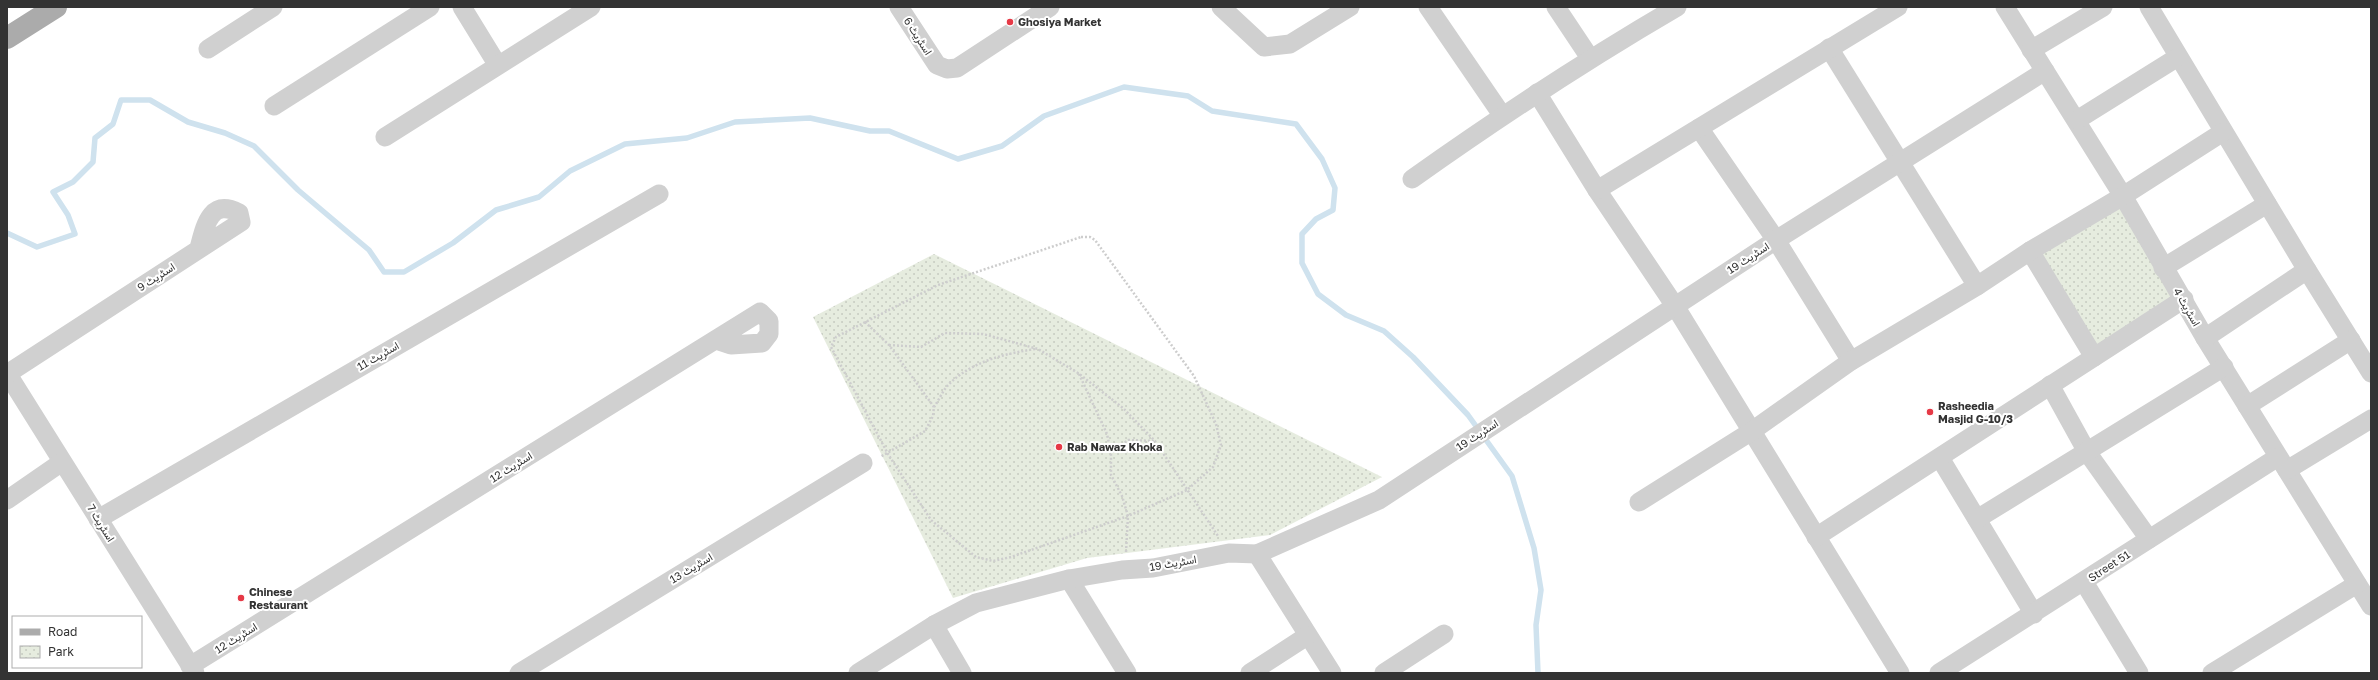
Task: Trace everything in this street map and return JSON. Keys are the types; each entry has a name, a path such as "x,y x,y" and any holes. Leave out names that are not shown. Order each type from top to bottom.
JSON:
{"main road":[{"path":"7,38 56,7"}],"street":[{"path":"208,49 272,7"},
{"path":"274,106 430,7"},
{"path":"462,7 497,64"},
{"path":"385,137 497,64 591,7"},
{"name":"اسٹریٹ 6","path":"899,7 937,65 947,69 957,68 1050,7"},
{"path":"1221,7 1264,47 1290,44 1350,7"},
{"path":"1428,7 1502,115"},
{"path":"1556,7 1590,58"},
{"path":"1412,179 1502,115 1590,58 1677,7"},
{"path":"1597,190 1898,7"},
{"name":"اسٹریٹ 4","path":"2005,7 2077,120 2205,338 2371,606"},
{"path":"2031,50 2103,7"},
{"path":"2149,7 2306,270 2371,373"},
{"path":"1830,48 1899,163 1977,286"},
{"path":"2077,120 2178,57"},
{"name":"اسٹریٹ 19","path":"858,673 934,625 976,603 1069,579 1122,570 1153,568 1230,553 1257,554 1379,500 1776,240 2045,71"},
{"path":"1537,93 1597,190 1675,306 1900,673"},
{"path":"1699,128 1776,240 1851,361"},
{"path":"1639,502 1752,431 1851,361 1977,286 2030,251 2123,196 2223,132"},
{"name":"اسٹریٹ 11","path":"98,519 658,194"},
{"path":"2163,268 2267,204"},
{"name":"اسٹریٹ 9","path":"7,374 241,222 239,213 230,208 222,208 213,213 204,231 200,248"},
{"path":"2030,251 2094,357"},
{"path":"2205,338 2306,270"},
{"path":"1816,537 2184,300"},
{"name":"اسٹریٹ 12","path":"192,670 760,312 769,321 769,334 762,342 731,345 716,340"},
{"path":"2247,406 2351,340"},
{"path":"1977,519 2224,368"},
{"name":"اسٹریٹ 7","path":"7,374 192,670"},
{"path":"2050,385 2087,452 2149,539"},
{"name":"Street 51","path":"1939,673 2034,614 2149,539 2282,463 2371,419"},
{"path":"1940,458 2034,614"},
{"path":"7,500 62,462"},
{"name":"اسٹریٹ 13","path":"519,673 863,462"},
{"path":"1257,554 1307,636 1332,673"},
{"path":"1069,579 1127,673"},
{"path":"2084,582 2140,673"},
{"path":"2219,671 2357,584"},
{"path":"934,625 962,673"},
{"path":"1384,673 1444,634"},
{"path":"1250,673 1307,636"}],"path":[{"path":"1081,237 1090,237 1096,240 1194,376 1216,424 1221,445 1213,466 1186,490 1128,516 1011,557 993,561 976,557 931,520 888,454 831,347 836,337 865,322 938,285 1081,237"},
{"path":"865,322 890,345 934,407"},
{"path":"890,345 921,346 945,333 983,334 1038,349 1078,373 1123,408 1155,441 1186,490 1230,553"},
{"path":"863,462 888,454 925,431 933,416 934,407 948,384 974,366 1003,354 1038,349"},
{"path":"1078,373 1107,434 1111,453 1111,475 1122,496 1128,516 1128,541 1122,570"},
{"path":"1111,453 1128,440 1155,441"}],"green space":[{"path":"2120,200 2180,299 2096,348 2034,253"},
{"path":"934,254 1382,477 1270,535 1087,558 953,598 813,317"}],"waterway":[{"path":"7,233 37,247 75,234 68,215 53,192 73,182 93,162 95,138 113,124 121,100 150,100 188,122 225,133 254,146 298,190 369,250 384,272 404,272 453,243 496,210 539,197 570,171 625,144 687,138 735,122 810,118 870,131 889,131 958,159 1002,146 1044,116 1124,87 1188,96 1212,111 1296,124 1322,159 1335,188 1333,210 1316,219 1302,234 1302,263 1318,294 1346,315 1384,331 1413,357 1468,415 1512,476 1534,548 1541,590 1536,625 1538,673"}],"place":[{"name":"Ghosiya Market","path":"1010,22"},
{"name":"Rasheedia Masjid G-10/3","path":"1930,412"},
{"name":"Rab Nawaz Khoka","path":"1059,447"},
{"name":"Chinese Restaurant","path":"241,598"}]}
